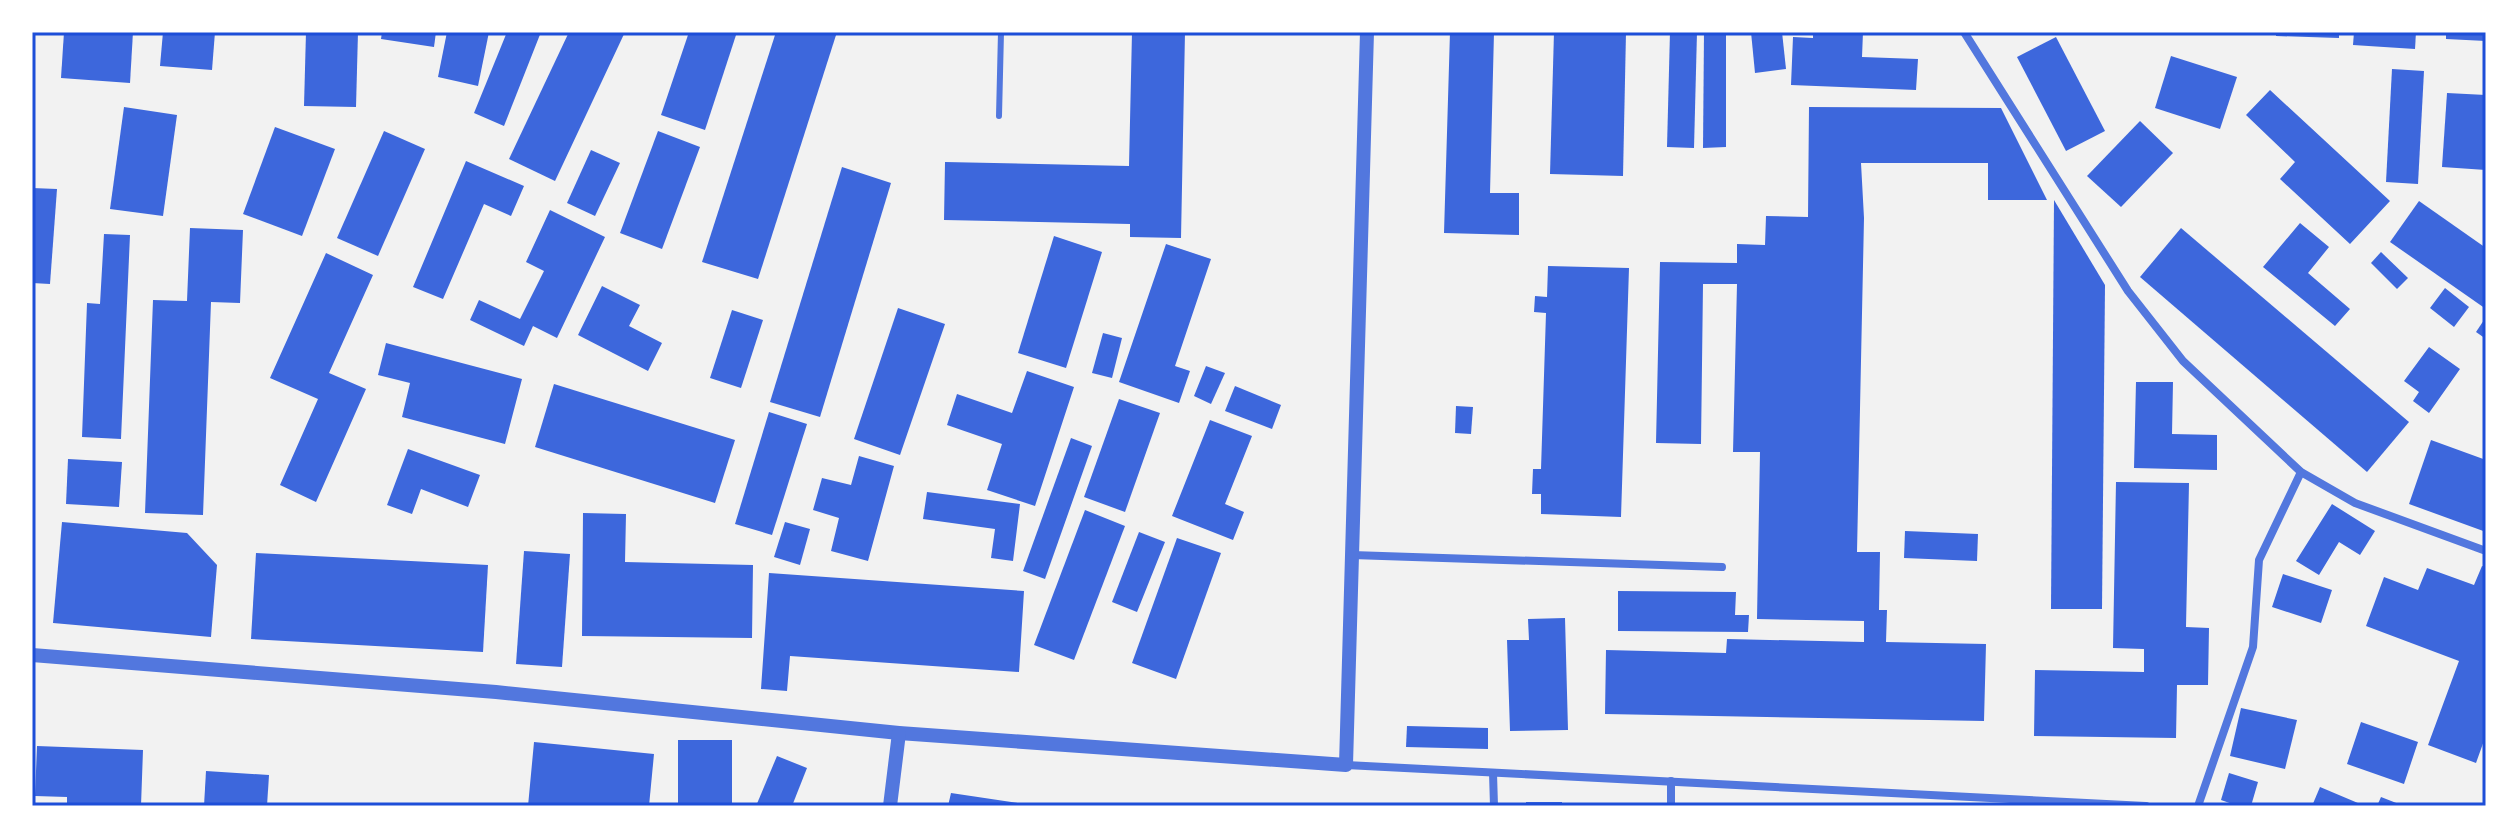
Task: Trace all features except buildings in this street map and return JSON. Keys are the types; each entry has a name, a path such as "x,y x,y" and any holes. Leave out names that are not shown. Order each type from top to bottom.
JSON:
{"street":[{"path":"1346,765 1367,32"},
{"path":"1964,32 2128,291 2183,361 2301,472 2355,503 2486,551"},
{"path":"2198,806 2253,647 2259,560 2301,472"},
{"path":"1352,555 1722,567"},
{"path":"32,655 496,692 899,733 1346,765 2146,806"},
{"path":"890,806 899,733"},
{"path":"1493,773 1494,806"},
{"path":"1671,781 1671,806"}],"lane":[{"path":"999,116 1001,32"}]}
